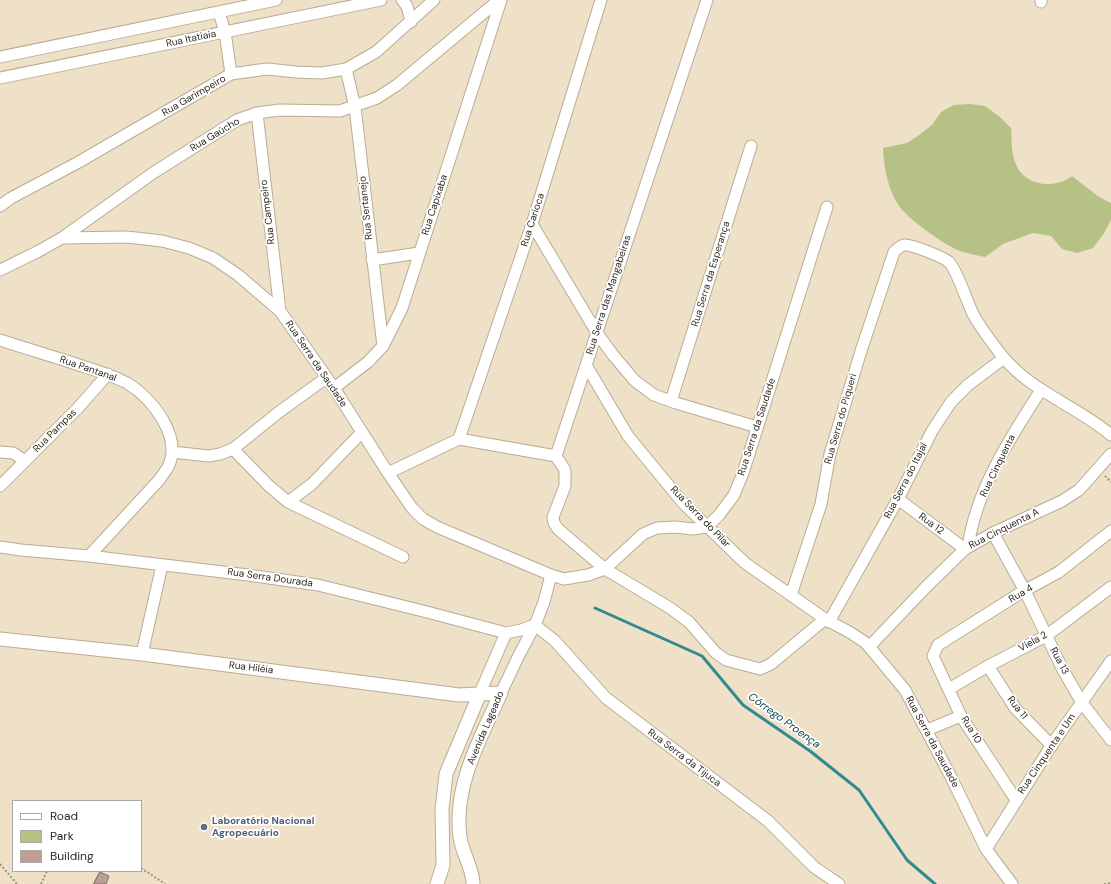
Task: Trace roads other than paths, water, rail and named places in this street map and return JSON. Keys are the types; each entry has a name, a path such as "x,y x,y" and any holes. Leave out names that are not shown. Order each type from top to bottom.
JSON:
{"main road":[{"name":"Rua Hiléia","path":"0,639 142,654 459,695 501,693"},
{"name":"Avenida Lageado","path":"437,884 443,865 442,809 446,774 480,693"},
{"name":"Avenida Lageado","path":"474,884 460,837 460,815 463,787 476,748 501,693"}],"street":[{"name":"Rua Itatiaia","path":"0,57 276,0"},
{"name":"Rua Itatiaia","path":"0,78 381,0"},
{"path":"402,0 407,6 411,22"},
{"name":"Rua Garimpeiro","path":"0,206 11,198 77,163 231,74 268,69 322,73 346,69 376,52 434,0"},
{"name":"Rua Gaúcho","path":"0,270 62,238 153,174 237,120 256,113 280,110 340,111 377,98 397,85 500,0"},
{"name":"Rua Capixaba","path":"334,388 368,362 383,346 402,308 500,0"},
{"name":"Rua Carioca","path":"459,439 532,224 601,0"},
{"name":"Rua Serra das Mangabeiras","path":"556,456 707,0"},
{"path":"219,12 225,32 231,74"},
{"name":"Rua Sertanejo","path":"346,69 355,107 383,346"},
{"name":"Rua Campeiro","path":"256,113 280,311"},
{"name":"Rua Serra da Esperança","path":"671,402 751,146"},
{"name":"Rua Serra da Saudade","path":"707,527 719,515 734,495 743,473 828,207"},
{"path":"532,224 596,333 635,381 654,395 671,402 757,427"},
{"name":"Rua Serra da Saudade","path":"62,238 127,236 162,241 189,248 213,258 238,275 280,311 334,388 412,508 423,519 437,527 551,575"},
{"name":"Rua Serra do Piqueri","path":"791,595 821,504 830,454 861,351 894,252 899,247 906,245 939,256 951,263 973,314 1004,358"},
{"path":"372,260 419,253"},
{"name":"Rua Pantanal","path":"0,340 108,374 128,384 144,397 160,414 171,437 172,452 168,466 160,479 89,556"},
{"path":"1004,358 1041,390 1090,419 1111,435"},
{"name":"Rua Serra do Itajaí","path":"827,620 898,499 932,431 951,402 968,385 1004,358"},
{"name":"Rua Serra do Pilar","path":"586,365 628,436 683,504 746,563 827,620"},
{"name":"Rua Pampas","path":"0,486 77,409 108,374"},
{"path":"172,452 209,456 220,454 233,448 326,378"},
{"name":"Rua Cinquenta","path":"966,548 983,492 1008,442 1041,390"},
{"path":"288,502 312,484 362,432"},
{"path":"388,473 459,439 556,456 565,470 565,486 553,517 554,523 558,529 604,569 670,608 689,622 716,653 726,660 743,666 760,669 771,664 827,620"},
{"path":"233,448 268,485 288,502 403,557"},
{"path":"0,452 13,454 25,461"},
{"name":"Rua Cinquenta A","path":"869,647 926,587 966,548 993,533 1062,501 1079,490 1111,454"},
{"name":"Rua 12","path":"898,499 966,548"},
{"path":"535,625 544,602 551,575 564,579 588,575 604,569 643,534 657,528 676,527 693,529 707,527"},
{"name":"Rua 4","path":"933,656 938,645 1024,591 1059,572 1111,532"},
{"name":"Rua 13","path":"993,533 1082,703 1111,740"},
{"name":"Rua Serra Dourada","path":"0,547 89,556 318,585 506,633 535,625"},
{"path":"142,654 162,565"},
{"name":"Viela 2","path":"949,689 988,666 1046,636 1111,587"},
{"name":"Rua Serra da Saudade","path":"827,620 866,643 905,690 927,730 986,849 1012,884"},
{"name":"Avenida Lageado","path":"501,693 535,625"},
{"name":"Rua Serra da Tijuca","path":"535,625 555,641 606,698 768,821 814,867 839,884"},
{"name":"Avenida Lageado","path":"480,693 506,633"},
{"name":"Rua 10","path":"933,656 961,716 1016,800"},
{"name":"Rua Cinquenta e Um","path":"986,849 1016,800 1111,661"},
{"name":"Rua 11","path":"988,666 1015,708 1052,746"},
{"path":"927,730 961,716"}],"waterway":[{"name":"Córrego Proença","path":"595,608 702,656 743,705 810,751 859,790 907,860 935,884"}],"place":[{"name":"Laboratório Nacional Agropecuário","path":"204,827"}]}
